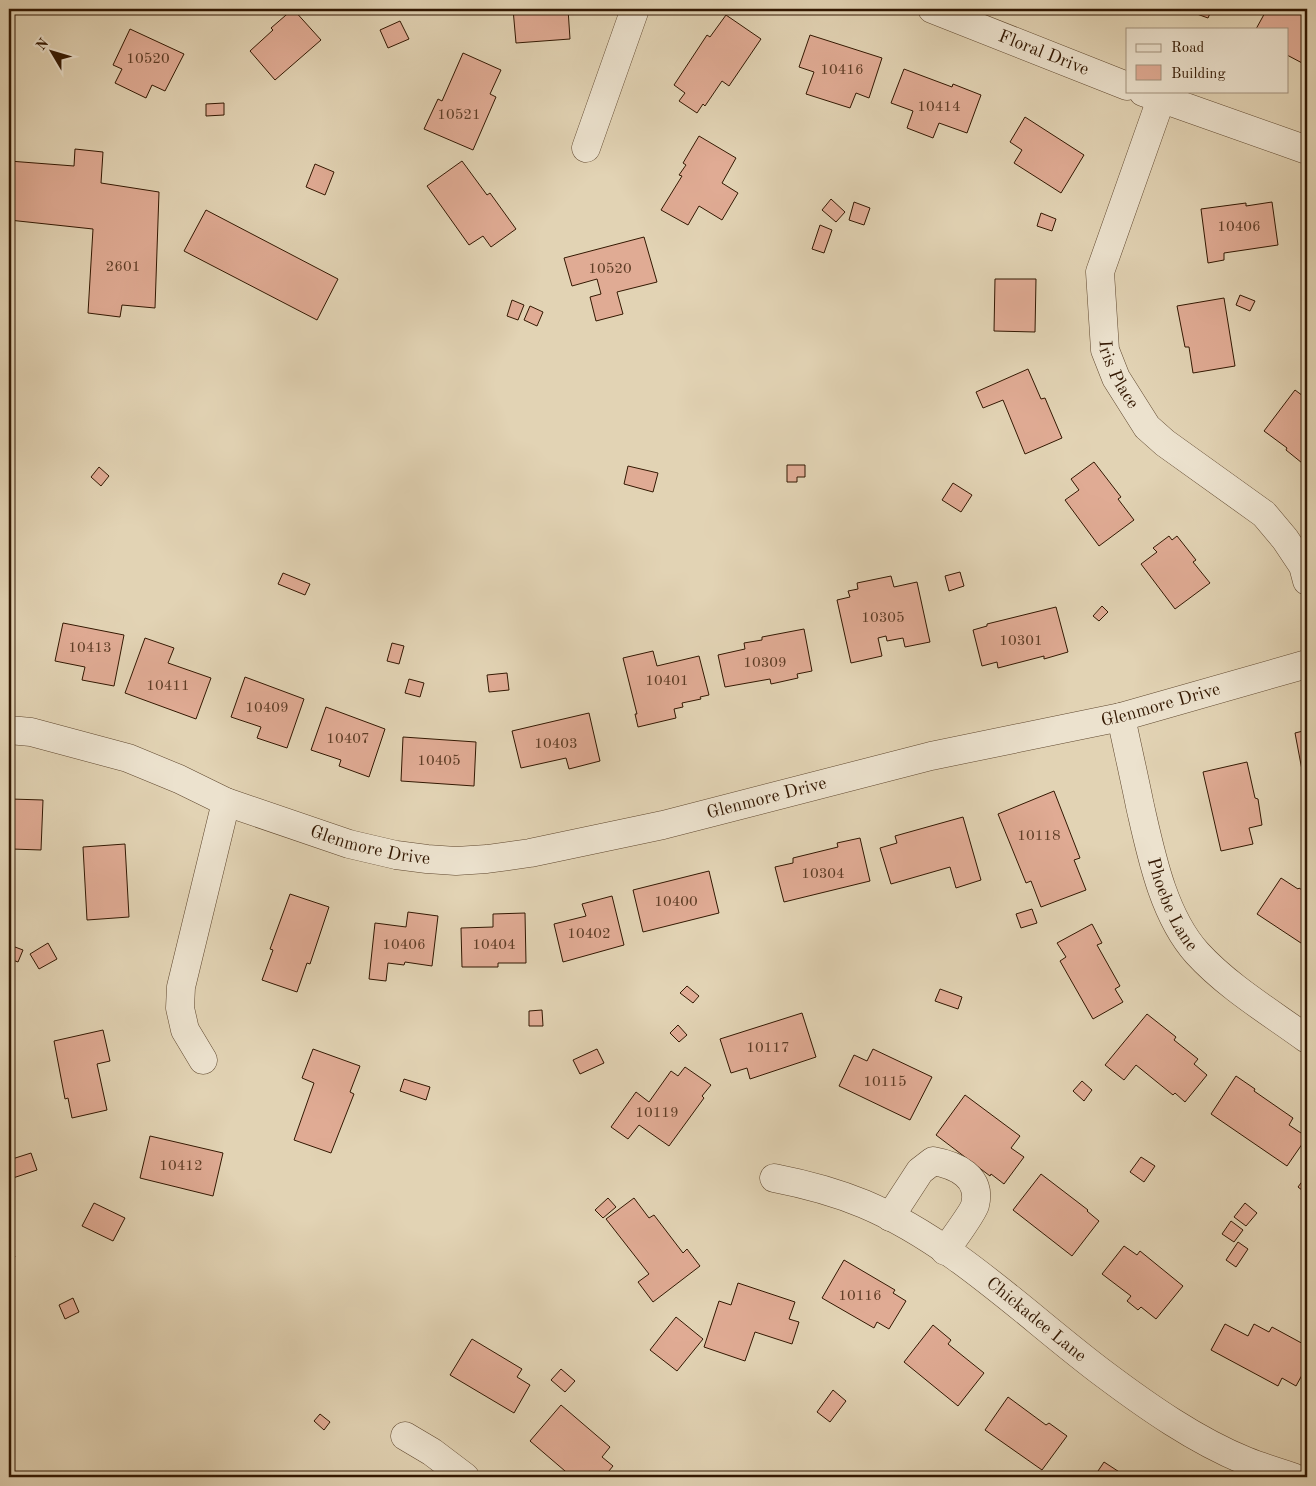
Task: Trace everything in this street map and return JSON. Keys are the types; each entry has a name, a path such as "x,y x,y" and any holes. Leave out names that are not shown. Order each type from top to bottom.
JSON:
{"street":[{"path":"586,148 635,9"},
{"name":"Floral Drive","path":"932,9 1126,86"},
{"path":"1150,95 1307,150"},
{"name":"Iris Place","path":"1150,95 1100,272 1105,350 1116,378 1147,427 1165,443 1264,514 1285,538 1303,566 1307,582"},
{"name":"Glenmore Drive","path":"9,730 31,732 128,758 179,779 226,802 349,844 396,856 446,860 487,859 530,853 663,825 931,756 1121,717 1307,664"},
{"name":"Phoebe Lane","path":"1121,717 1152,856 1170,908 1184,936 1196,952 1230,983 1307,1039"},
{"path":"204,1060 185,1030 180,1008 181,987 226,802"},
{"path":"890,1217 920,1171 933,1161 948,1163 964,1172 974,1186 974,1206 945,1251"},
{"name":"Chickadee Lane","path":"774,1178 816,1186 865,1205 920,1234 964,1264 1105,1375 1163,1415 1201,1439 1245,1460 1293,1477"},
{"path":"405,1436 432,1452 465,1477"}],"building":[{"path":"293,9 321,40 275,80 250,51 273,30 271,28"},
{"path":"513,9 568,9 570,39 516,43"},
{"path":"1183,9 1212,9 1208,18"},
{"path":"1267,9 1299,9 1298,11 1307,17 1307,59 1304,64 1288,56 1288,28 1257,28"},
{"path":"726,15 761,39 729,86 722,81 705,106 703,104 697,113 679,101 685,93 674,85 707,35 710,37"},
{"path":"400,21 409,39 388,48 380,30"},
{"path":"130,29 184,54 165,91 152,85 146,98 115,83 122,69 113,65"},
{"path":"810,35 882,58 869,98 856,93 850,108 806,94 814,72 799,67"},
{"path":"463,53 501,70 490,94 496,97 473,150 424,129 438,99 442,101"},
{"path":"904,69 952,87 953,84 981,95 967,133 939,123 933,138 907,128 913,111 891,103"},
{"path":"224,103 224,115 206,116 206,104"},
{"path":"1025,117 1084,155 1061,193 1014,163 1022,150 1010,142"},
{"path":"699,136 736,158 722,183 738,193 722,220 699,206 688,225 661,210 682,176 679,175 686,165 683,163"},
{"path":"75,149 103,152 101,183 159,192 155,308 122,305 120,317 88,313 93,229 9,220 9,161 74,166"},
{"path":"462,161 487,195 490,193 516,229 491,247 483,236 469,245 427,186"},
{"path":"315,164 334,172 325,195 306,187"},
{"path":"831,199 845,212 836,222 822,210"},
{"path":"854,202 870,208 864,225 849,220"},
{"path":"1272,202 1278,245 1224,253 1224,260 1208,263 1201,209 1246,203 1246,206"},
{"path":"206,210 338,279 317,320 184,251"},
{"path":"1041,213 1056,219 1052,231 1037,226"},
{"path":"820,225 832,230 824,253 812,249"},
{"path":"644,237 657,282 617,292 623,314 596,321 590,297 601,294 597,279 572,286 564,258"},
{"path":"995,279 1036,279 1035,332 994,331"},
{"path":"1240,295 1255,301 1250,311 1236,305"},
{"path":"1224,298 1235,366 1193,373 1189,347 1185,347 1177,306"},
{"path":"512,300 524,305 518,320 507,316"},
{"path":"530,306 543,312 537,326 524,320"},
{"path":"1028,369 1041,399 1045,398 1062,438 1025,454 1003,400 983,408 976,392"},
{"path":"1295,390 1307,399 1307,467 1286,450 1287,448 1264,431"},
{"path":"1094,462 1121,497 1118,499 1134,520 1099,546 1065,500 1079,490 1071,479"},
{"path":"787,465 805,465 805,477 797,477 797,482 787,482"},
{"path":"628,466 658,473 653,492 624,484"},
{"path":"99,467 109,476 101,486 91,477"},
{"path":"953,483 972,495 961,512 942,500"},
{"path":"1169,536 1172,540 1177,536 1196,560 1193,562 1210,583 1175,609 1141,564 1157,552 1153,548"},
{"path":"960,572 964,586 949,591 945,576"},
{"path":"283,573 310,584 305,595 278,584"},
{"path":"891,576 894,587 917,582 930,642 905,647 903,638 887,641 886,636 878,638 882,656 851,663 837,600 850,597 848,591 858,589 857,583"},
{"path":"1102,606 1108,612 1099,621 1093,616"},
{"path":"1056,607 1068,652 998,668 997,662 982,666 973,630 987,626 987,624"},
{"path":"63,623 124,635 114,686 82,680 85,667 55,661"},
{"path":"804,629 812,671 797,674 798,678 771,684 770,679 725,687 718,655 745,649 744,643 762,640 762,637"},
{"path":"145,638 174,648 168,663 211,678 196,719 125,693"},
{"path":"392,643 404,646 399,664 387,661"},
{"path":"653,651 657,666 699,656 709,695 700,697 701,699 682,703 683,707 674,709 676,718 638,727 635,714 637,714 623,658"},
{"path":"507,673 509,690 489,692 487,675"},
{"path":"245,677 304,699 287,748 257,738 261,727 231,717"},
{"path":"409,679 424,683 420,697 405,693"},
{"path":"326,707 385,729 369,777 339,766 341,760 311,750"},
{"path":"589,713 600,761 569,769 566,758 521,768 512,731"},
{"path":"1307,730 1307,769 1302,770 1295,733"},
{"path":"403,737 476,742 474,786 401,781"},
{"path":"1247,762 1255,798 1258,799 1262,825 1249,828 1253,844 1221,851 1203,772"},
{"path":"1054,791 1080,858 1074,860 1086,890 1041,907 1031,881 1026,883 998,814"},
{"path":"11,799 43,800 41,850 12,849 12,854 9,854 9,812"},
{"path":"963,817 981,880 956,888 950,867 891,884 880,848 897,843 895,836"},
{"path":"860,838 870,881 784,902 775,867 793,863 793,858 838,847 837,843"},
{"path":"125,844 129,917 87,920 83,847"},
{"path":"709,871 719,913 643,932 633,890"},
{"path":"1281,878 1307,893 1307,947 1257,914"},
{"path":"290,894 329,907 310,964 307,963 297,992 262,980 273,950 270,949"},
{"path":"612,896 624,945 563,962 554,924 586,916 582,904"},
{"path":"1032,909 1037,923 1021,928 1016,914"},
{"path":"408,912 438,916 432,966 405,962 404,965 388,963 386,981 369,979 375,923 406,927"},
{"path":"525,913 526,963 498,963 498,967 462,967 461,928 493,927 493,914"},
{"path":"1092,924 1102,943 1097,945 1120,986 1115,989 1123,1002 1093,1019 1060,961 1066,957 1057,943"},
{"path":"48,943 57,959 39,969 30,954"},
{"path":"15,947 23,950 18,962 10,959"},
{"path":"687,986 699,996 693,1003 680,993"},
{"path":"940,989 962,997 958,1009 935,1001"},
{"path":"542,1010 543,1026 529,1026 529,1011"},
{"path":"802,1013 816,1057 750,1079 747,1068 731,1073 720,1039"},
{"path":"1147,1014 1176,1037 1174,1040 1198,1059 1194,1064 1207,1075 1185,1102 1175,1093 1173,1095 1136,1065 1124,1080 1105,1065"},
{"path":"678,1025 687,1035 679,1042 670,1033"},
{"path":"103,1030 110,1061 97,1064 107,1110 72,1118 68,1098 65,1099 54,1041"},
{"path":"313,1049 360,1066 350,1092 354,1094 331,1153 294,1140 314,1083 302,1078"},
{"path":"597,1049 604,1063 580,1074 573,1060"},
{"path":"873,1049 932,1077 910,1120 839,1086 854,1055 867,1061"},
{"path":"685,1067 711,1085 702,1096 704,1098 669,1146 639,1125 628,1139 611,1127 636,1092 649,1102 671,1071 678,1076"},
{"path":"1236,1076 1293,1118 1289,1125 1307,1137 1287,1166 1211,1114"},
{"path":"404,1079 430,1087 426,1100 400,1091"},
{"path":"1082,1081 1092,1090 1084,1101 1073,1091"},
{"path":"965,1095 1020,1136 1011,1148 1024,1157 1004,1184 991,1174 990,1176 936,1135"},
{"path":"150,1136 223,1153 213,1196 140,1178"},
{"path":"31,1153 37,1170 10,1179 9,1160"},
{"path":"1141,1157 1155,1166 1144,1182 1130,1172"},
{"path":"1041,1174 1088,1210 1099,1221 1072,1256 1013,1210"},
{"path":"1307,1175 1307,1194 1298,1187"},
{"path":"608,1198 616,1207 603,1218 595,1210"},
{"path":"634,1198 649,1218 654,1215 683,1253 687,1249 700,1266 653,1302 638,1282 649,1274 606,1219"},
{"path":"94,1203 125,1218 113,1241 82,1226"},
{"path":"1245,1203 1257,1213 1246,1226 1234,1217"},
{"path":"1231,1221 1243,1230 1234,1242 1222,1234"},
{"path":"1238,1242 1248,1249 1236,1267 1226,1260"},
{"path":"1124,1246 1137,1255 1140,1251 1183,1286 1156,1319 1141,1307 1138,1310 1127,1301 1131,1296 1102,1274"},
{"path":"9,1247 15,1257 9,1260"},
{"path":"844,1260 895,1290 893,1293 906,1301 889,1329 877,1322 874,1328 822,1298"},
{"path":"738,1283 795,1302 789,1319 799,1322 792,1344 755,1332 745,1361 704,1347 719,1301 731,1305"},
{"path":"73,1298 79,1312 65,1319 59,1305"},
{"path":"676,1317 703,1339 677,1371 650,1350"},
{"path":"1225,1324 1248,1336 1254,1324 1269,1332 1272,1327 1307,1346 1307,1366 1296,1386 1282,1378 1278,1386 1211,1350"},
{"path":"933,1325 951,1340 948,1344 984,1373 958,1406 904,1362"},
{"path":"472,1339 522,1369 517,1377 530,1385 514,1413 450,1375"},
{"path":"561,1369 575,1381 565,1392 551,1380"},
{"path":"833,1390 846,1401 830,1422 817,1412"},
{"path":"1008,1397 1046,1425 1049,1423 1067,1436 1042,1470 985,1430"},
{"path":"561,1405 610,1447 602,1457 613,1466 604,1477 572,1477 530,1441"},
{"path":"320,1414 330,1422 324,1430 314,1421"},
{"path":"1104,1462 1127,1477 1094,1477"}]}
